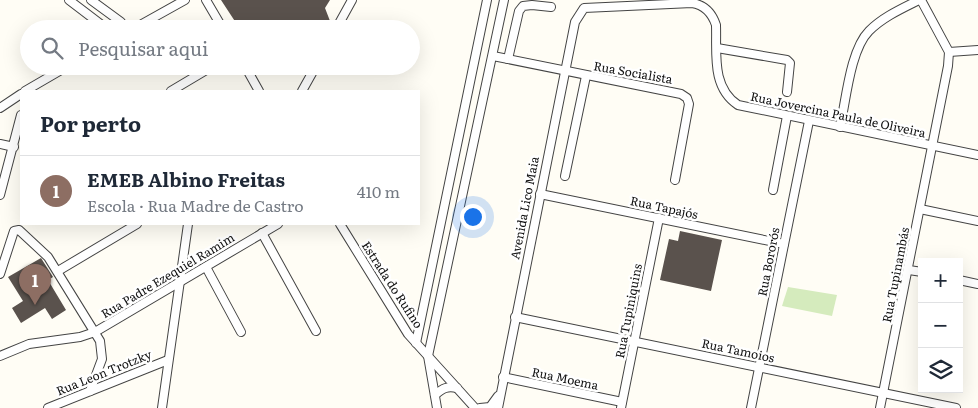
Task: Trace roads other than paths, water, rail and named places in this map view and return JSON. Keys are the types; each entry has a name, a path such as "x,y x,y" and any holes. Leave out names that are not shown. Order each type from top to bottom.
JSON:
{"street":[{"path":"71,0 97,20"},
{"path":"91,0 118,20"},
{"path":"149,20 185,0"},
{"path":"206,0 218,20"},
{"path":"341,20 352,0"},
{"path":"416,343 487,0"},
{"path":"438,408 428,356 438,320 504,0"},
{"path":"840,127 856,54 862,40 881,20 920,0 949,52 978,50"},
{"name":"Rua Jovercina Paula de Oliveira","path":"578,15 584,8 593,6 692,2 699,4 713,16 716,25 720,86 730,100 746,108 978,155"},
{"path":"508,59 519,11 523,6 551,7"},
{"name":"Avenida Lico Maia","path":"498,408 565,71 578,15"},
{"path":"482,26 489,30 498,30"},
{"path":"479,42 487,41 495,46"},
{"path":"717,48 787,60 791,69 786,92"},
{"name":"Rua Tupinambás","path":"880,408 934,147 949,52"},
{"name":"Rua Socialista","path":"492,56 669,91 681,94 687,98 689,104 688,117 675,180"},
{"path":"28,90 53,75"},
{"path":"173,90 198,75"},
{"path":"250,75 258,90"},
{"path":"303,90 311,75"},
{"path":"565,176 586,76"},
{"path":"0,108 20,95"},
{"path":"773,190 787,116"},
{"path":"0,195 2,181 14,147 20,120"},
{"name":"Rua Bororós","path":"750,408 809,120"},
{"path":"0,144 14,147"},
{"path":"453,167 459,172 468,173"},
{"path":"449,186 457,182 465,186"},
{"name":"Rua Tapajós","path":"540,194 784,244"},
{"path":"920,209 978,221"},
{"name":"Rua Tupiniquins","path":"622,405 659,218"},
{"path":"58,271 135,225"},
{"path":"162,408 188,225"},
{"name":"Rua Padre Ezequiel Ramim","path":"0,356 29,344 80,337 95,332 276,225"},
{"name":"Estrada do Rufino","path":"341,225 378,288 416,343 476,408"},
{"path":"0,274 14,231 19,230 42,251 58,271 95,332 102,350 102,359 90,391"},
{"path":"262,233 316,331"},
{"path":"206,266 241,332"},
{"path":"909,270 918,271"},
{"path":"963,281 978,284"},
{"path":"422,316 438,320"},
{"name":"Rua Tamoios","path":"515,317 956,408"},
{"name":"Rua Leon Trotzky","path":"48,408 168,360"},
{"name":"Rua Moema","path":"503,377 622,405"},
{"path":"435,394 442,388 449,386 457,388"},
{"path":"480,408 490,407 500,392"}],"place":[{"name":"EMEB Albino Freitas","path":"35,305"}]}
